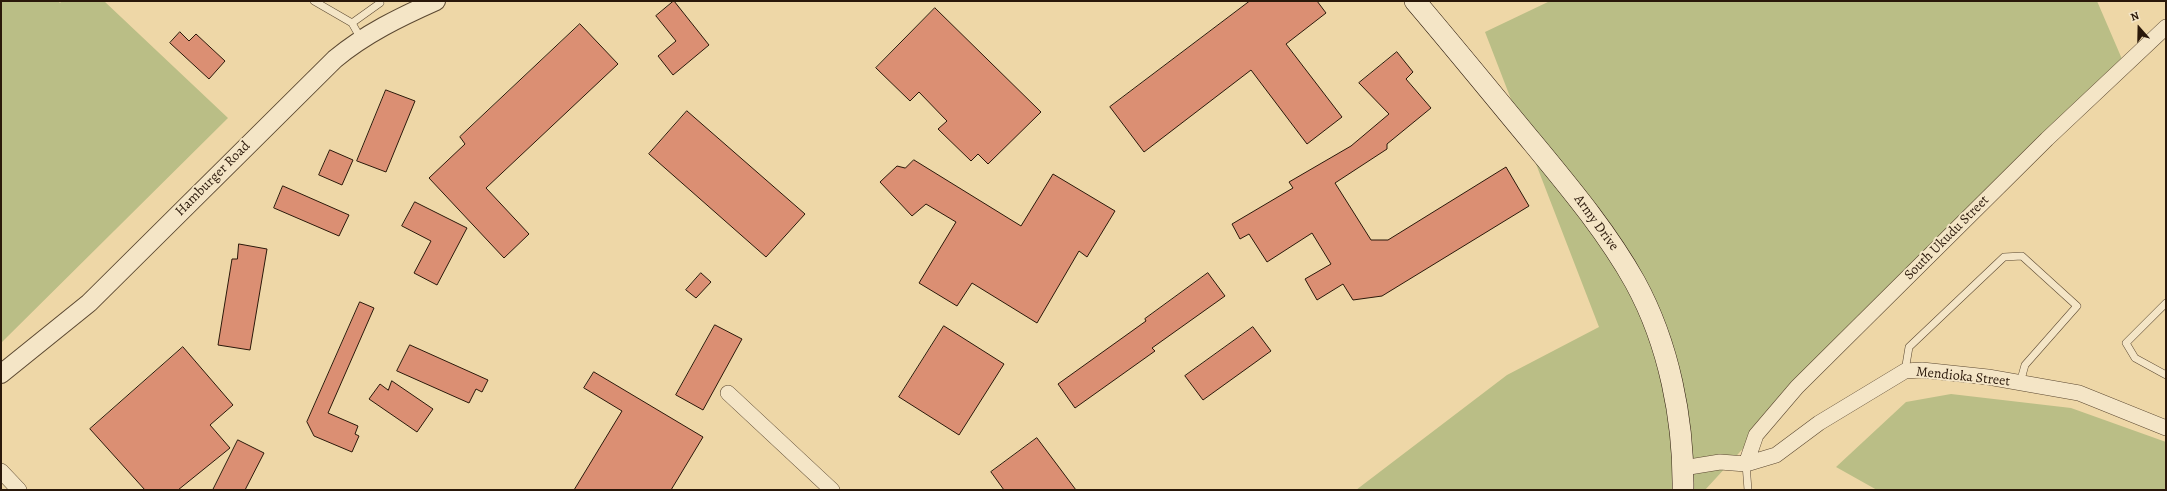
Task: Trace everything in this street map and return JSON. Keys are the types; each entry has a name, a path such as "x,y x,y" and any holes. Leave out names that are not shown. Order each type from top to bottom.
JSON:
{"main road":[{"name":"Army Drive","path":"1415,1 1575,194 1602,230 1636,283 1659,337 1670,376 1677,408 1683,468 1683,490"}],"street":[{"name":"Hamburger Road","path":"1,374 89,303 330,64 361,39 436,1"},
{"name":"South Ukudu Street","path":"1746,464 1756,435 1797,388 2047,139 2166,28"},
{"name":"Mendioka Street","path":"1683,468 1720,462 1746,464 1776,455 1819,423 1905,372 1922,370 1988,377 2079,393 2166,428"},
{"path":"728,393 832,490"},
{"path":"1,471 20,490"}],"lane":[{"path":"314,1 352,23 361,39"},
{"path":"352,23 381,2"},
{"path":"1905,372 1909,347 2004,257 2022,256 2077,306 2025,365 2020,383"},
{"path":"2166,303 2126,343 2135,358 2166,375"},
{"path":"1746,464 1748,490"}],"green space":[{"path":"1,1 58,1 60,3 62,1 104,1 228,118 1,343"},
{"path":"1550,1 2097,1 2125,66 1840,343 1705,490 1356,490 1507,375 1599,327 1485,32"},
{"path":"1951,394 2071,408 2166,442 2166,490 1877,490 1836,467 1906,402"}],"building":[{"path":"674,1 709,45 673,75 658,56 676,41 656,16"},
{"path":"1250,1 1317,1 1326,13 1286,44 1342,117 1307,144 1251,70 1144,152 1110,107"},
{"path":"935,8 1041,112 988,164 978,154 971,161 938,129 947,121 919,92 910,101 876,68"},
{"path":"580,24 618,64 486,188 529,234 504,258 429,178 465,144 460,137"},
{"path":"180,32 189,41 196,34 225,61 209,79 170,43"},
{"path":"1397,52 1413,72 1406,79 1431,108 1387,144 1387,149 1335,183 1371,240 1388,240 1506,167 1529,206 1382,296 1353,300 1343,284 1317,300 1305,279 1331,264 1312,233 1267,262 1249,234 1240,239 1232,224 1293,188 1289,182 1351,146 1389,114 1359,83"},
{"path":"386,90 415,101 386,172 357,161"},
{"path":"687,111 805,214 766,257 649,154"},
{"path":"330,150 353,160 342,185 319,175"},
{"path":"914,160 1021,226 1053,174 1115,211 1087,257 1079,251 1037,323 972,283 957,306 919,283 956,222 926,204 912,216 880,182 897,166 905,168"},
{"path":"283,186 349,215 339,236 274,208"},
{"path":"415,202 467,228 437,285 414,273 431,241 402,226"},
{"path":"239,244 267,249 250,350 218,345 232,259 237,259"},
{"path":"701,273 711,282 696,298 686,290"},
{"path":"1208,273 1225,296 1152,348 1155,351 1075,408 1058,384 1146,321 1145,319"},
{"path":"360,302 374,308 328,413 358,426 355,434 359,436 352,452 314,436 307,422"},
{"path":"715,325 742,339 703,410 676,395"},
{"path":"944,326 1004,364 959,435 899,397"},
{"path":"1253,327 1271,351 1203,400 1185,376"},
{"path":"410,345 488,380 482,392 476,389 469,403 397,371"},
{"path":"183,347 233,405 210,425 230,448 178,490 145,490 90,429"},
{"path":"594,372 703,437 671,490 574,490 622,411 584,388"},
{"path":"392,381 433,409 417,432 369,399 380,384 388,390"},
{"path":"1037,438 1076,490 1004,490 991,472"},
{"path":"238,440 264,453 245,490 213,490"}]}
